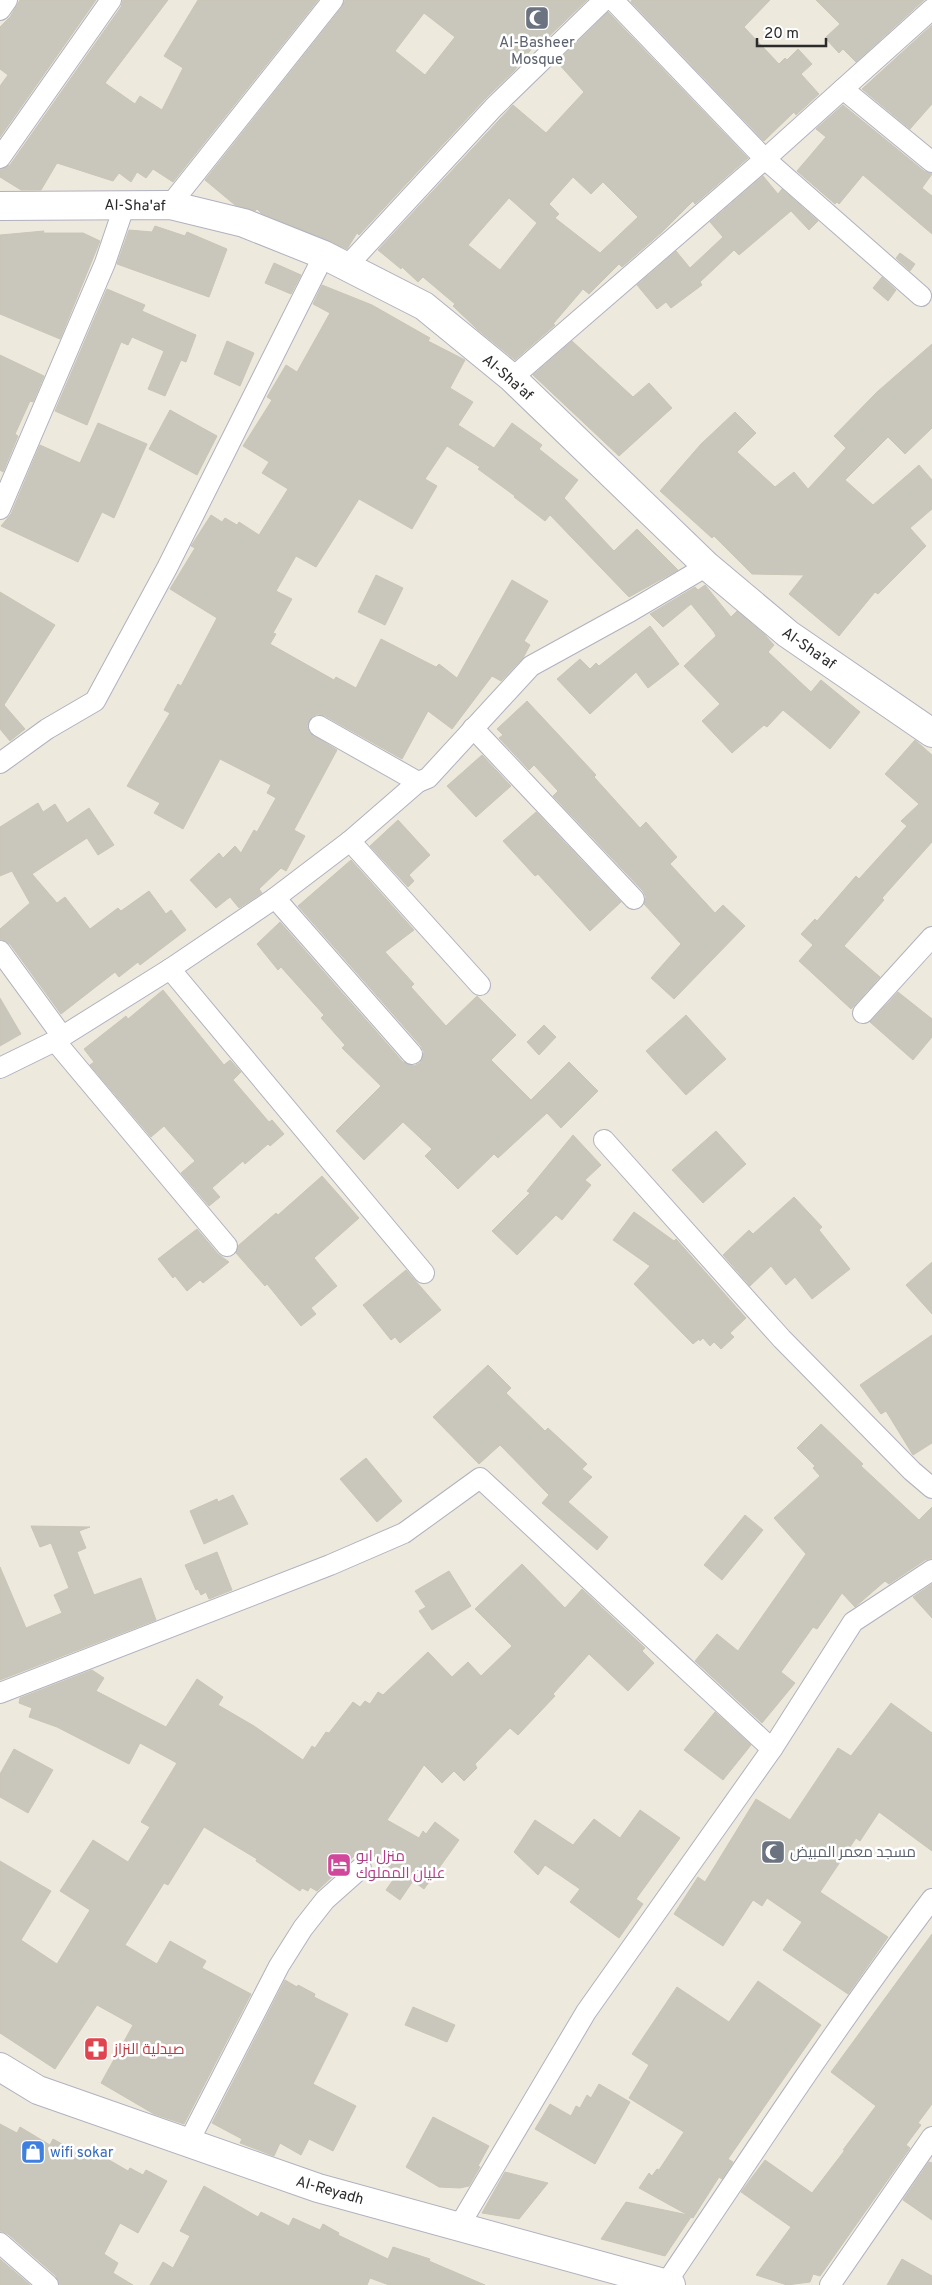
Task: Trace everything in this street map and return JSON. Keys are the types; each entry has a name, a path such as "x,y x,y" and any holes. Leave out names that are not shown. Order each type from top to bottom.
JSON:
{"street":[{"path":"0,10 7,0"},
{"path":"0,158 111,0"},
{"path":"170,205 333,0"},
{"path":"0,764 47,729 95,701 335,260 604,0"},
{"path":"613,0 765,159 921,296"},
{"path":"512,378 765,159 932,9"},
{"path":"843,90 932,162"},
{"path":"0,509 105,263 125,204"},
{"name":"Al-Sha'af","path":"0,206 170,205 244,223 335,260 424,306 512,378 707,566 788,634 932,733"},
{"path":"0,1068 58,1039 170,969 275,898 350,841 418,782 428,778 531,666 631,611 707,566"},
{"path":"319,726 418,782"},
{"path":"473,728 634,899"},
{"path":"350,841 480,985"},
{"path":"275,898 412,1054"},
{"path":"862,1013 932,937"},
{"path":"0,951 58,1039 227,1246"},
{"path":"170,969 424,1273"},
{"path":"604,1140 782,1339 912,1471 932,1488"},
{"path":"0,1693 321,1568 404,1533 480,1478 772,1749"},
{"path":"459,2226 586,2012 772,1749 853,1622 932,1570"},
{"path":"188,2143 278,1966 303,1928 326,1900 361,1868"},
{"path":"669,2284 818,2058 892,1952 932,1899"},
{"name":"Al-Reyadh","path":"0,2067 38,2090 318,2188 669,2284"},
{"path":"830,2285 932,2138"},
{"path":"0,2243 48,2285"}],"building":[{"path":"20,0 96,0 0,137 0,86 8,75 0,69 0,27 10,17"},
{"path":"123,0 168,0 105,83 135,104 140,96 162,110 183,68 164,56 198,0 318,0 173,182 153,169 146,178 137,172 131,182 119,173 113,181 57,163 41,190 21,190 0,177 0,170 10,165 121,7"},
{"path":"345,0 587,0 541,44 538,41 514,71 485,99 359,235 357,233 347,249 261,213 257,209 255,211 235,205 205,180 342,7","holes":["424,13 455,37 425,75 395,51"]},
{"path":"632,0 770,0 744,27 779,64 785,58 787,60 798,49 812,64 801,74 819,94 796,115 794,112 764,141 631,2"},
{"path":"816,0 924,0 856,62 843,49 839,53 825,38 840,24"},
{"path":"608,12 748,158 695,204 693,201 662,232 622,267 619,264 589,294 583,289 553,324 555,325 515,360 478,330 453,306 455,304 423,277 418,282 402,267 401,269 378,250 513,105 546,133 584,92 557,62","holes":["573,177 591,194 603,182 638,217 600,253 555,218 559,214 549,204","509,198 537,223 500,270 468,245"]},
{"path":"932,25 932,104 910,129 862,89"},
{"path":"843,105 924,171 932,174 922,188 932,196 932,234 863,175 839,204 837,202 835,204 797,171 826,137 816,129"},
{"path":"763,176 778,194 782,189 818,221 809,230 791,211 739,255 734,250 700,282 702,285 671,308 666,302 657,309 637,285 676,251 690,268 723,237 710,222"},
{"path":"155,226 185,236 187,232 227,249 209,297 117,264 129,230 152,232"},
{"path":"44,231 43,233 83,233 100,241 60,339 0,314 0,235"},
{"path":"900,253 915,264 910,271 896,258"},
{"path":"274,263 301,275 291,294 265,283"},
{"path":"882,277 896,290 888,301 873,288"},
{"path":"322,285 372,305 430,338 428,341 465,360 450,388 473,402 458,425 494,448 512,423 542,445 539,449 578,480 564,498 614,551 637,529 678,570 629,597 550,515 545,521 478,469 480,467 447,446 425,479 437,486 412,529 359,499 316,567 296,556 276,591 292,599 273,633 276,634 270,644 334,680 336,677 356,688 381,639 436,667 439,664 457,678 512,580 548,601 524,641 530,645 523,658 501,681 492,676 452,729 428,711 402,759 325,716 318,714 313,716 307,726 309,732 337,750 294,830 305,836 286,871 281,868 259,889 262,893 239,908 230,897 216,908 190,880 219,853 223,858 235,846 241,853 254,830 257,832 276,798 267,793 271,785 220,759 183,829 154,813 160,803 127,786 170,713 164,710 178,684 181,686 217,618 170,589 195,548 191,546 211,515 222,522 225,518 237,525 239,522 259,535 288,489 262,473 269,462 243,446 272,400 267,397 286,365 297,372 330,313 313,304"},
{"path":"107,289 145,305 142,311 196,335 186,362 181,360 165,396 148,389 164,351 132,337 128,345 121,342 87,425 55,411"},
{"path":"227,341 254,353 240,386 214,374"},
{"path":"572,341 633,397 649,383 672,408 619,456 533,375"},
{"path":"932,344 932,428 905,454 888,437 845,480 873,505 919,465 932,480 932,509 910,528 926,546 878,594 875,592 839,636 789,594 804,575 752,574 714,536 712,538 660,491 701,444 735,412 756,433 737,452 775,487 794,472 808,489 846,448 834,436 877,392"},
{"path":"0,355 44,376 33,402 30,401 15,434 18,436 3,472 0,470"},
{"path":"170,410 217,436 197,475 149,449"},
{"path":"98,423 147,444 114,518 102,512 78,562 1,526 11,514 40,445 80,463"},
{"path":"376,575 403,588 385,625 358,612"},
{"path":"705,585 731,617 737,611 764,634 774,645 768,652 811,692 821,680 860,712 830,749 783,710 767,727 764,725 732,753 702,721 720,704 684,666 716,636 691,604 663,627 650,614 695,587 698,590"},
{"path":"0,592 55,625 4,705 25,729 10,741 0,729"},
{"path":"650,626 679,664 648,688 636,672 590,714 557,679 580,659 590,669 596,663 599,666"},
{"path":"527,701 596,775 594,777 640,828 646,822 677,857 670,864 715,913 723,905 745,926 674,999 651,978 681,944 644,904 646,897 643,891 553,796 558,791 534,765 529,770 499,738 503,735 497,729"},
{"path":"915,740 932,755 932,842 882,898 884,900 844,946 880,977 851,1009 799,961 813,945 801,934 815,919 817,921 856,876 859,879 907,826 901,821 919,804 885,774"},
{"path":"482,755 511,786 476,817 447,786"},
{"path":"38,803 43,812 55,804 67,823 89,808 114,845 98,855 87,838 32,874 57,903 65,897 90,929 118,908 121,911 149,891 166,914 171,910 186,930 140,965 138,962 119,977 115,972 61,1014 10,944 0,939 0,929 30,903 12,871 0,876 0,827"},
{"path":"536,812 621,902 590,931 538,874 535,876 503,841"},
{"path":"398,820 430,855 409,875 414,881 408,887 370,846"},
{"path":"351,860 414,930 385,952 414,984 411,987 446,1026 477,996 516,1035 491,1060 531,1100 569,1062 598,1091 561,1128 547,1113 498,1158 494,1154 458,1189 425,1156 432,1149 403,1122 364,1160 336,1131 381,1086 342,1048 345,1045 321,1018 324,1015 281,967 278,970 257,944 280,922 403,1062 414,1066 420,1063 424,1052 421,1046 298,906"},
{"path":"163,990 224,1065 230,1060 241,1072 233,1080 269,1122 272,1120 284,1134 270,1146 268,1144 245,1164 243,1161 212,1188 220,1197 209,1206 181,1173 195,1161 164,1126 151,1137 90,1065 94,1062 84,1049 126,1016 128,1019"},
{"path":"898,992 932,1019 932,1037 913,1060 870,1022"},
{"path":"0,998 21,1034 0,1046"},
{"path":"686,1015 726,1059 686,1095 646,1051"},
{"path":"544,1025 556,1037 539,1055 527,1042"},
{"path":"716,1131 746,1164 703,1203 672,1170"},
{"path":"573,1135 601,1165 585,1180 591,1185 562,1220 556,1215 517,1255 492,1231 530,1193 527,1191"},
{"path":"322,1176 359,1218 314,1258 337,1286 311,1308 316,1314 301,1326 267,1284 265,1286 236,1253 239,1245 276,1213 278,1215"},
{"path":"794,1197 822,1227 819,1230 850,1269 812,1299 795,1277 786,1285 771,1266 750,1286 723,1255 749,1230 753,1234"},
{"path":"634,1212 674,1241 676,1239 746,1318 730,1333 734,1337 721,1349 714,1342 710,1346 703,1338 693,1344 634,1284 650,1266 613,1240"},
{"path":"197,1229 218,1254 229,1262 203,1283 200,1280 187,1291 175,1276 173,1278 158,1259"},
{"path":"932,1262 932,1314 906,1285"},
{"path":"406,1270 441,1310 400,1343 395,1337 391,1340 363,1305"},
{"path":"932,1335 932,1443 913,1455 886,1411 881,1414 860,1385"},
{"path":"488,1365 511,1388 506,1393 545,1431 548,1428 587,1464 582,1469 592,1477 568,1502 608,1537 597,1550 542,1503 549,1495 500,1445 479,1464 433,1417"},
{"path":"821,1424 863,1464 861,1466 919,1520 932,1507 932,1558 925,1560 889,1584 885,1581 855,1607 842,1593 817,1629 813,1627 781,1672 795,1683 762,1723 695,1661 717,1634 738,1651 806,1554 774,1518 820,1476 813,1468 815,1466 797,1448"},
{"path":"366,1458 402,1501 377,1522 340,1479"},
{"path":"233,1495 248,1524 204,1544 190,1511 217,1499 218,1502"},
{"path":"745,1515 763,1530 722,1580 704,1565"},
{"path":"31,1526 90,1527 79,1531 86,1548 77,1552 94,1595 141,1578 156,1620 0,1680 0,1567 26,1628 62,1613 54,1595 69,1588 51,1543 40,1547"},
{"path":"217,1552 232,1590 209,1599 206,1592 201,1595 198,1589 196,1590 185,1565"},
{"path":"522,1564 565,1608 582,1589 645,1648 642,1651 654,1663 628,1691 589,1654 553,1694 555,1696 518,1735 510,1728 475,1764 477,1768 464,1781 454,1771 442,1783 424,1765 387,1820 419,1838 423,1831 426,1834 435,1822 459,1840 424,1889 413,1881 400,1900 386,1890 398,1873 371,1854 367,1858 355,1855 317,1891 310,1887 308,1891 302,1888 300,1891 256,1861 257,1859 204,1827 168,1885 164,1883 125,1945 157,1964 170,1941 206,1961 202,1968 251,1994 184,2124 154,2114 101,2083 133,2025 97,2005 55,2069 0,2033 0,1861 51,1891 21,1940 57,1964 90,1910 60,1891 93,1840 128,1862 150,1827 141,1822 177,1763 140,1743 129,1764 57,1727 29,1717 32,1708 19,1703 20,1698 92,1670 104,1678 96,1691 166,1727 197,1679 223,1697 218,1705 254,1726 303,1760 312,1746 315,1748 326,1732 329,1733 353,1702 360,1707 365,1701 370,1704 378,1692 383,1695 428,1652 452,1677 468,1662 481,1676 512,1646 475,1609"},
{"path":"449,1571 471,1606 432,1630 419,1611 426,1607 415,1591"},
{"path":"932,1584 932,1618 913,1597"},
{"path":"891,1703 932,1733 932,1851 879,1812 860,1841 856,1838 820,1892 888,1937 848,1994 783,1950 802,1922 767,1898 762,1906 753,1900 723,1946 674,1914 698,1877 705,1882 756,1799 790,1820 838,1748 851,1756"},
{"path":"715,1712 751,1745 723,1780 684,1750"},
{"path":"14,1749 53,1770 28,1813 0,1797 0,1774"},
{"path":"640,1810 680,1838 636,1899 643,1904 619,1938 570,1902 580,1889 545,1865 538,1875 514,1852 535,1820 573,1845 594,1819 620,1838"},
{"path":"932,1934 932,2104 918,2123 921,2125 906,2145 910,2148 820,2276 813,2274 810,2282 787,2285 756,2275 791,2227 741,2192 765,2160 812,2193 845,2150 843,2150 876,2106 831,2072"},
{"path":"285,1980 315,1994 314,1997 348,2014 313,2084 356,2106 333,2151 309,2139 301,2155 280,2143 274,2156 240,2143 242,2139 212,2123"},
{"path":"758,1981 821,2025 728,2159 733,2162 722,2179 719,2177 693,2218 691,2217 665,2256 601,2239 626,2202 688,2215 639,2188 649,2173 652,2176 657,2169 659,2170 684,2132 629,2098 649,2065 632,2054 677,1987 729,2022"},
{"path":"413,2007 455,2025 447,2042 405,2025"},
{"path":"599,2084 630,2102 595,2164 535,2129 550,2104 571,2116 576,2106 580,2108 587,2095 591,2098"},
{"path":"433,2117 489,2146 469,2186 460,2188 439,2187 406,2167"},
{"path":"0,2124 17,2133 20,2127 50,2145 53,2139 89,2159 91,2155 101,2161 104,2157 128,2171 130,2168 143,2175 146,2170 167,2181 138,2233 120,2223 104,2254 118,2263 113,2273 133,2285 60,2285 56,2276 8,2234 0,2231"},
{"path":"929,2162 932,2163 932,2220 903,2200"},
{"path":"505,2172 548,2183 519,2219 482,2213"},
{"path":"204,2186 258,2217 261,2212 289,2226 293,2218 320,2230 323,2224 339,2233 338,2235 388,2259 393,2247 430,2259 429,2261 485,2285 389,2285 370,2278 367,2285 150,2285 163,2262 173,2268 190,2236 180,2231"},
{"path":"0,2259 30,2285 0,2285"},
{"path":"902,2259 932,2276 932,2285 887,2285"}],"place":[{"name":"Al-Basheer Mosque","path":"537,18"},
{"name":"مسجد معمر المبيض","path":"773,1852"},
{"name":"منزل ابو عليان المملوك","path":"339,1865"},
{"name":"صيدلية النزاز","path":"96,2049"},
{"name":"wifi sokar","path":"33,2152"}]}
